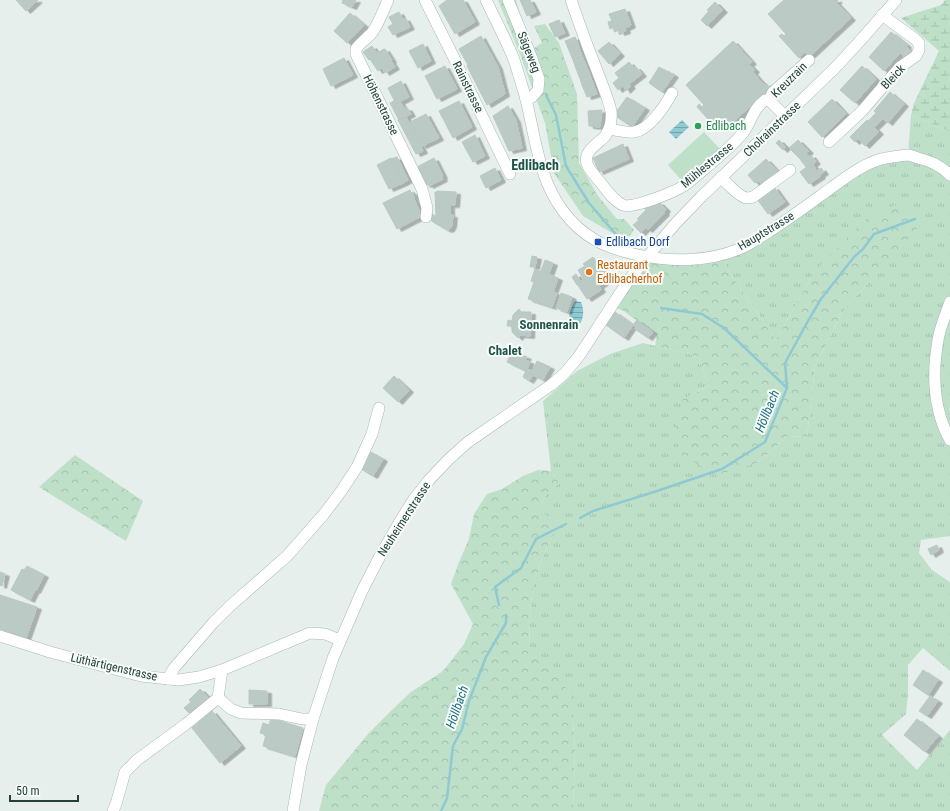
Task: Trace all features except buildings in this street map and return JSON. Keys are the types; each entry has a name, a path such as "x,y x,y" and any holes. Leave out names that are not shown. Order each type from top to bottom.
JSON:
{"street":[{"name":"Höhenstrasse","path":"388,0 371,34 360,43 356,49 356,54 422,189 427,208 426,217"},
{"name":"Rainstrasse","path":"425,0 510,174"},
{"name":"Hauptstrasse","path":"486,0 513,57 526,100 544,177 555,199 562,210 577,227 598,242 620,251 664,260 678,260 709,257 739,249 780,225 848,175 884,158 909,155 930,161 950,175"},
{"name":"Sägeweg","path":"508,0 539,79 538,90 532,97 526,100"},
{"path":"571,0 610,107 611,114 609,129 633,132 643,128 662,108 672,93"},
{"name":"Cholrainstrasse","path":"647,257 701,197 835,68 896,0"},
{"name":"Bleick","path":"829,142 862,111 900,67 916,56 919,50 919,43 915,39 882,15"},
{"name":"Kreuzrain","path":"769,100 773,92 809,60"},
{"name":"Mühlestrasse","path":"609,129 605,136 590,150 587,156 587,163 609,194 624,205 634,205 679,189 688,184 738,139 748,125 755,110 765,100 769,100"},
{"path":"769,100 785,116"},
{"path":"721,177 730,187 748,198 753,197 790,170"},
{"name":"Neuheimerstrasse","path":"293,811 313,719 333,658 362,591 380,556 414,499 430,479 468,442 551,385 565,373 579,356 628,281 647,257"},
{"path":"950,302 938,339 934,386 945,432 950,440"},
{"path":"168,679 174,668 213,623 287,556 324,514 357,467 372,434 379,408"},
{"name":"Lüthärtigenstrasse","path":"0,636 50,652 141,676 178,680 199,678 222,670 310,633 325,634 340,640"},
{"path":"113,811 125,772 137,760 218,698 222,670"},
{"path":"218,698 232,709 241,713 279,714 302,719 313,719"}],"green space":[{"path":"498,0 516,0 531,50 542,43 534,26 545,24 559,43 577,94 579,163 598,196 617,219 624,219 634,230 630,236 619,237 583,216 554,173 545,123 520,54"},
{"path":"945,0 950,0 950,132 911,115 914,103 939,51 901,18 941,5"},
{"path":"911,115 950,132 950,536 921,540 919,553 932,570 950,582 950,671 923,648 908,665 906,714 882,735 917,770 950,730 950,811 573,811 575,750 573,721 530,647 529,621 533,586 542,559 553,535 564,522 546,516 542,508 543,499 545,496 559,483 551,471 543,401 577,371 610,354 643,343 698,356 709,386 683,399 759,462 788,436 807,437 815,367 842,312 923,221 814,272 776,340 727,269 726,253 848,175 908,155"},
{"path":"704,132 720,149 683,182 668,165"},
{"path":"895,205 923,222 842,312 815,367 807,437 788,436 759,462 717,475 678,453 675,427 683,399 709,386 698,356 655,346 657,335 622,310 611,306 647,257 726,253 727,269 776,340 814,272 866,219"},
{"path":"75,455 143,501 126,541 39,487"},
{"path":"538,470 551,471 559,483 545,496 542,503 542,508 546,516 564,522 565,528 553,535 542,559 533,586 529,621 530,647 574,697 573,721 575,750 573,811 319,811 326,785 368,734 411,692 443,671 464,644 473,624 451,584 469,539 474,514 487,494 502,489 523,476"}],"water":[{"path":"682,120 689,127 676,139 669,132"},
{"path":"576,301 581,302 583,316 578,326 575,328 569,317 571,309"}],"waterway":[{"path":"546,95 556,115 566,166 589,203 619,238"},
{"path":"787,388 785,363 821,299 874,234 915,219"},
{"name":"Höllbach","path":"580,518 593,511 722,469 765,442 787,388 724,328 702,314 661,308"},
{"name":"Höllbach","path":"499,605 495,587 521,568 536,539 566,524"},
{"name":"Höllbach","path":"441,811 447,798 453,746 462,729 469,701 486,657 506,623 506,615"}],"place":[{"name":"Edlibach","path":"698,126"},
{"name":"Edlibach Dorf","path":"598,242"},
{"name":"Restaurant Edlibacherhof","path":"589,272"}],"district":[{"name":"Edlibach","path":"535,165"},
{"name":"Sonnenrain","path":"549,324"},
{"name":"Chalet","path":"505,350"}]}
